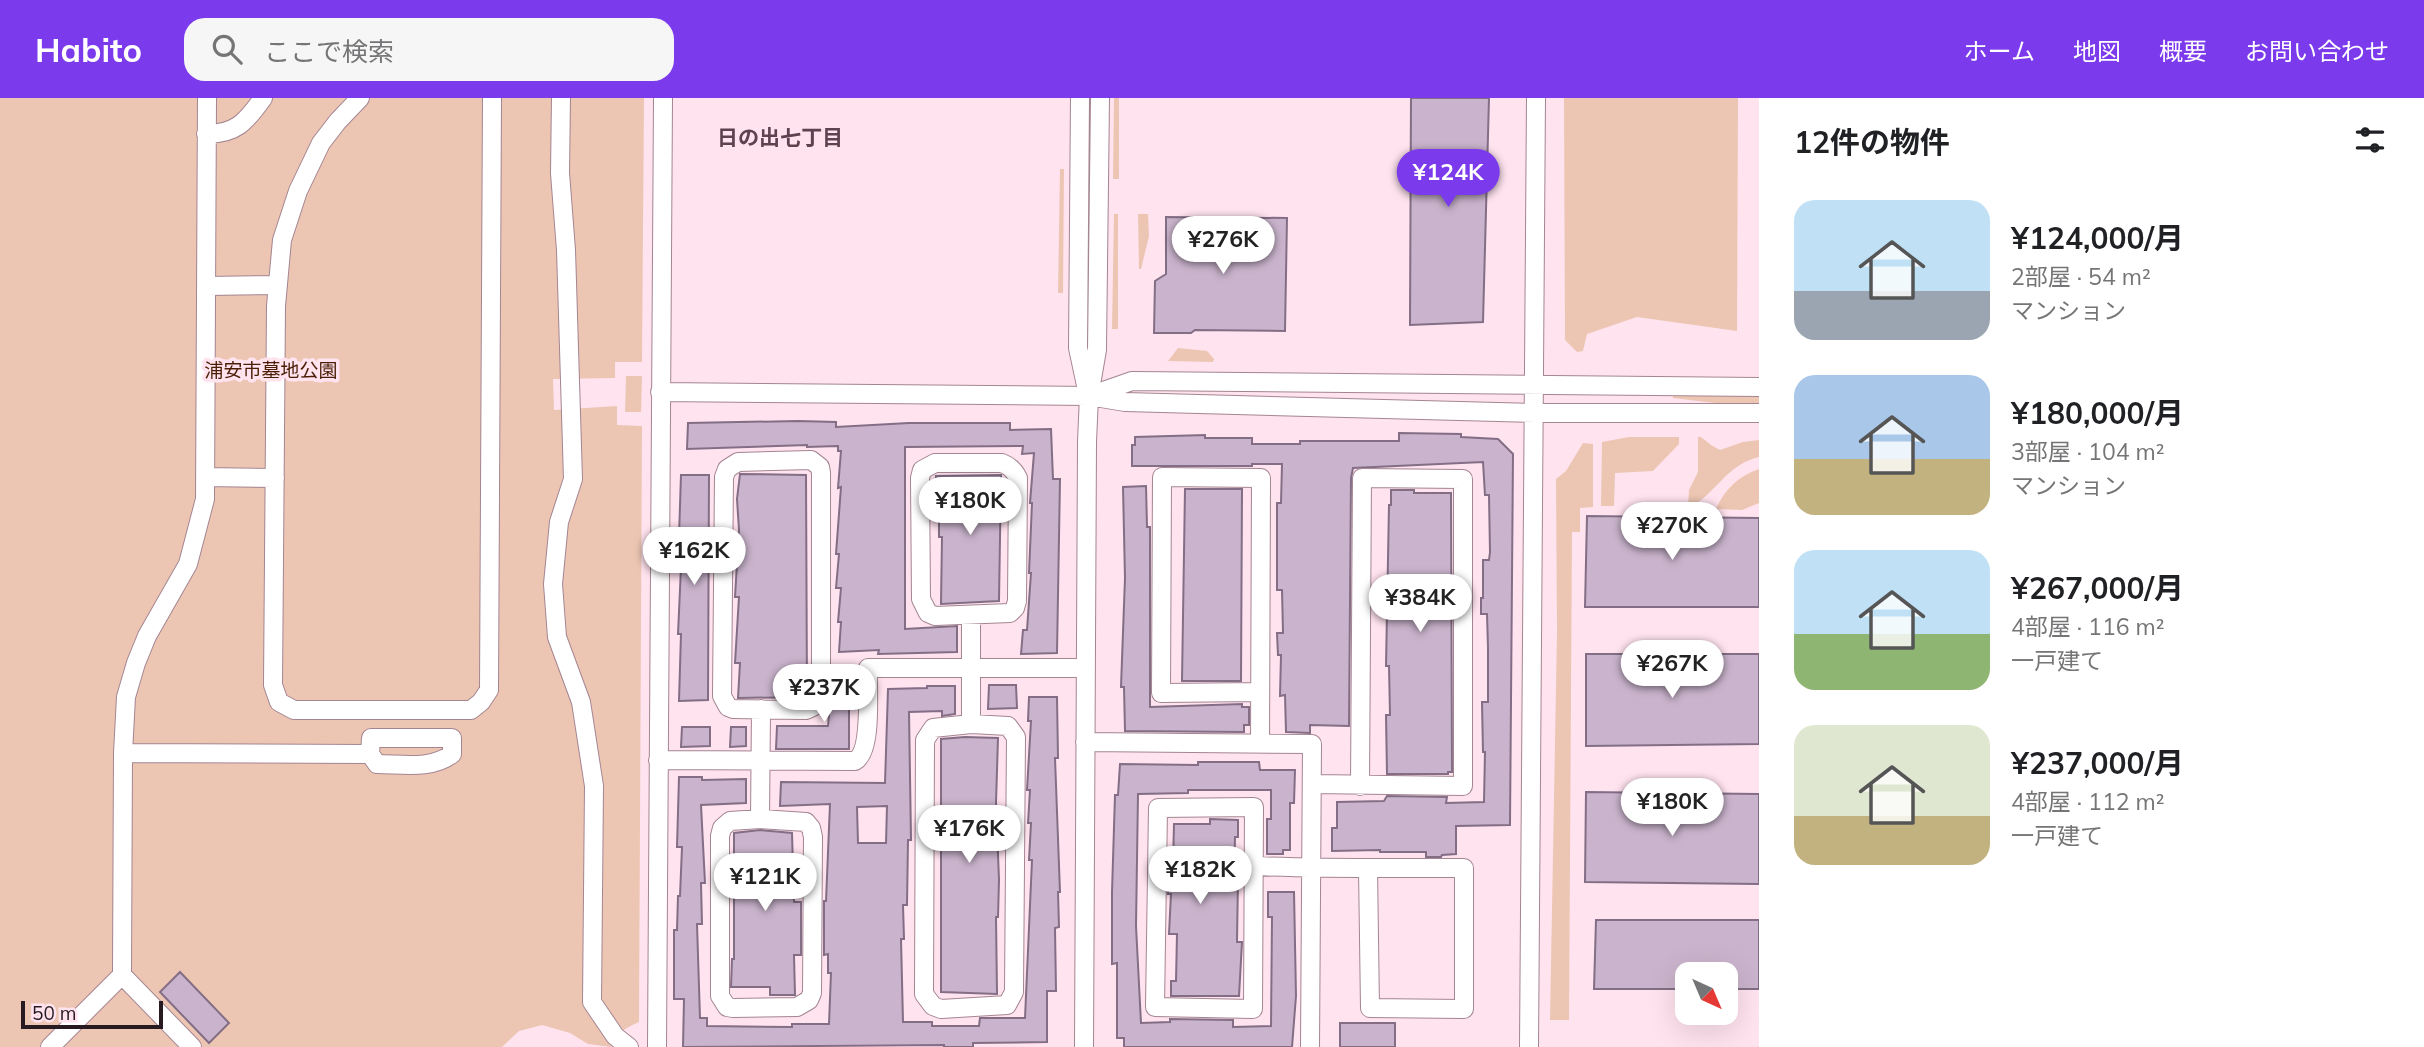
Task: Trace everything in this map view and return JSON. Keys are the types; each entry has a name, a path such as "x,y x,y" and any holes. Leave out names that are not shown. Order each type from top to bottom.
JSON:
{"street":[{"path":"50,1047 122,975 126,697 148,636 188,564 205,499 207,98"},
{"path":"206,134 224,134 235,129 262,98"},
{"path":"360,98 321,143 298,191 282,240 278,285 273,685 279,702 294,710 471,710 489,690 492,98"},
{"path":"561,98 560,173 566,250 573,479 559,522 553,584 557,637 581,702 594,786 592,1002 615,1036 629,1047"},
{"path":"657,1047 663,98"},
{"path":"1080,98 1077,348 1089,396"},
{"path":"1084,1047 1089,396 1097,349 1100,98"},
{"path":"1529,1047 1536,98"},
{"path":"207,286 278,285"},
{"path":"1089,396 1132,381 1759,387"},
{"path":"660,392 1089,396 1125,402 1535,413 1759,413"},
{"path":"811,460 820,467 821,473 821,695 819,702 806,710 761,709 733,709 728,707 722,696 724,477 727,469 738,462 811,460"},
{"path":"935,463 1002,463 1009,465 1018,478 1015,608 1010,613 971,616 935,616 928,613 920,599 920,478 922,470 935,463"},
{"path":"205,477 275,478"},
{"path":"1260,692 1161,693 1162,477 1261,478 1260,743"},
{"path":"1313,785 1360,786 1463,786 1464,479 1362,478 1360,786"},
{"path":"971,616 971,724"},
{"path":"658,760 848,763 861,758 866,743 868,668 1086,667"},
{"path":"760,819 761,709"},
{"path":"971,724 1008,726 1016,737 1014,992 1007,1005 941,1009 933,1006 924,993 925,740 933,728 971,724"},
{"path":"1085,742 1311,744 1313,785 1310,1047"},
{"path":"124,753 370,754"},
{"path":"1254,807 1255,866 1254,1009 1155,1007 1158,808 1254,807"},
{"path":"760,819 806,822 813,837 812,993 809,1000 797,1007 733,1008 727,1007 720,996 720,836 722,828 730,821 760,819"},
{"path":"1255,866 1310,869 1368,868 1464,868 1464,1009 1370,1008 1368,868"},
{"path":"122,975 192,1047"}],"green space":[{"name":"浦安市墓地公園","path":"0,98 644,98 642,362 615,362 615,378 553,379 554,410 617,406 617,425 642,426 639,1022 622,1032 611,1047 588,1044 570,1033 542,1025 519,1031 502,1047 0,1047"},
{"path":"1084,98 1094,98 1094,181 1086,251"},
{"path":"1114,98 1119,98 1119,179 1113,179"},
{"path":"1564,98 1738,98 1737,331 1637,317 1587,334 1583,351 1577,352 1565,340"},
{"path":"1060,169 1064,169 1063,293 1058,293"},
{"path":"1114,214 1118,214 1118,329 1112,329"},
{"path":"1138,214 1148,214 1149,236 1141,269 1139,269"},
{"path":"1178,348 1207,351 1214,359 1213,362 1168,361"},
{"path":"626,376 642,376 641,412 625,412"},
{"path":"1673,395 1759,396 1759,406 1673,398"},
{"path":"1629,437 1679,437 1679,444 1653,471 1615,473 1614,506 1601,506 1602,442"},
{"path":"1698,437 1720,450 1759,440 1759,457 1737,467 1706,496 1688,508 1689,490 1698,472"},
{"path":"1583,443 1593,444 1593,507 1580,508 1580,532 1572,532 1569,1020 1550,1020 1557,632 1556,479 1566,471"},
{"path":"1759,469 1759,503 1742,510 1716,509 1733,484"}],"building":[{"path":"1411,98 1489,98 1483,322 1410,325"},
{"path":"1166,217 1287,218 1285,331 1195,330 1191,333 1154,333 1155,281 1166,274"},
{"path":"836,422 836,427 909,423 1010,423 1010,430 1051,429 1053,479 1060,479 1057,653 1021,654 1023,630 1027,630 1031,573 1030,503 1034,453 1022,454 1023,446 905,447 905,629 957,626 957,652 839,652 841,588 836,588 839,554 836,554 841,451 838,451 838,446 687,449 688,423"},
{"path":"1399,433 1461,434 1461,437 1498,439 1513,454 1510,825 1456,826 1456,854 1441,857 1426,857 1426,852 1332,851 1332,828 1337,828 1337,802 1384,801 1387,796 1447,797 1446,803 1484,802 1482,702 1488,702 1488,648 1487,614 1481,614 1481,598 1483,560 1489,560 1490,552 1489,495 1485,495 1483,462 1353,468 1349,726 1310,725 1310,733 1286,732 1285,695 1280,696 1281,655 1278,655 1277,633 1283,633 1282,590 1277,590 1277,503 1281,503 1282,464 1132,466 1132,445 1135,445 1135,437 1205,435 1205,438 1252,438 1252,444 1300,444 1300,441 1399,441"},
{"path":"740,474 806,475 807,697 738,698 740,663 735,663 739,597 735,597"},
{"path":"681,475 709,475 708,700 679,701 681,567 678,567"},
{"path":"1001,475 999,601 941,604 942,537 939,537 939,499 935,500 936,476"},
{"path":"1146,486 1147,527 1150,527 1150,707 1242,704 1242,707 1249,707 1249,725 1244,725 1244,732 1125,731 1124,687 1121,687 1125,578 1123,487"},
{"path":"1185,489 1242,489 1241,681 1182,681"},
{"path":"1391,490 1451,493 1452,772 1448,774 1387,774 1386,715 1390,715 1389,666 1386,666"},
{"path":"1587,516 1759,518 1759,607 1585,607"},
{"path":"1586,654 1759,654 1759,744 1586,746"},
{"path":"832,681 857,681 857,705 849,705 849,749 776,749 777,726 828,726"},
{"path":"989,685 1016,685 1017,708 988,709"},
{"path":"955,686 955,714 942,716 942,711 909,712 911,840 908,840 907,905 903,905 904,939 901,939 903,1022 932,1022 932,1026 979,1026 980,1018 1025,1018 1032,860 1029,860 1030,790 1027,790 1031,721 1028,721 1029,697 1057,697 1058,758 1055,758 1059,927 1055,928 1056,991 1047,991 1047,1042 973,1043 973,1047 683,1047 684,999 674,999 674,930 677,930 682,847 677,847 679,777 702,777 702,780 746,779 746,803 701,805 705,883 701,883 702,924 697,924 700,1018 707,1018 707,1026 792,1027 792,1024 829,1024 831,973 828,973 828,954 824,955 824,901 830,804 780,806 781,782 885,783 888,689","holes":["887,806 886,843 858,843 857,807"]},
{"path":"682,727 710,727 710,746 681,747"},
{"path":"731,727 746,727 746,746 730,747"},
{"path":"998,738 997,994 941,992 941,739"},
{"path":"1198,762 1259,762 1260,770 1295,770 1294,803 1290,803 1290,850 1283,850 1283,854 1267,854 1267,819 1271,819 1271,790 1188,790 1188,793 1138,794 1136,926 1141,1023 1170,1022 1170,1019 1233,1020 1233,1027 1271,1026 1272,917 1268,917 1268,892 1294,892 1296,996 1292,1047 1124,1047 1124,1038 1117,1038 1117,963 1112,964 1112,892 1115,795 1118,795 1120,764 1198,765"},
{"path":"1586,792 1759,794 1759,884 1585,882"},
{"path":"1210,819 1238,820 1234,878 1238,878 1237,942 1242,942 1239,996 1171,996 1171,981 1176,981 1177,934 1169,934 1169,865 1173,865 1174,824 1210,824"},
{"path":"760,830 792,833 794,902 801,902 801,955 794,955 795,995 770,995 770,987 731,987 734,959 734,833"},
{"path":"1596,920 1759,920 1759,989 1738,989 1738,962 1675,962 1675,989 1594,989"},
{"path":"180,972 229,1023 209,1043 160,992"},
{"path":"1340,1023 1395,1023 1395,1047 1340,1047"}],"district":[{"name":"日の出七丁目","path":"780,137"}]}
